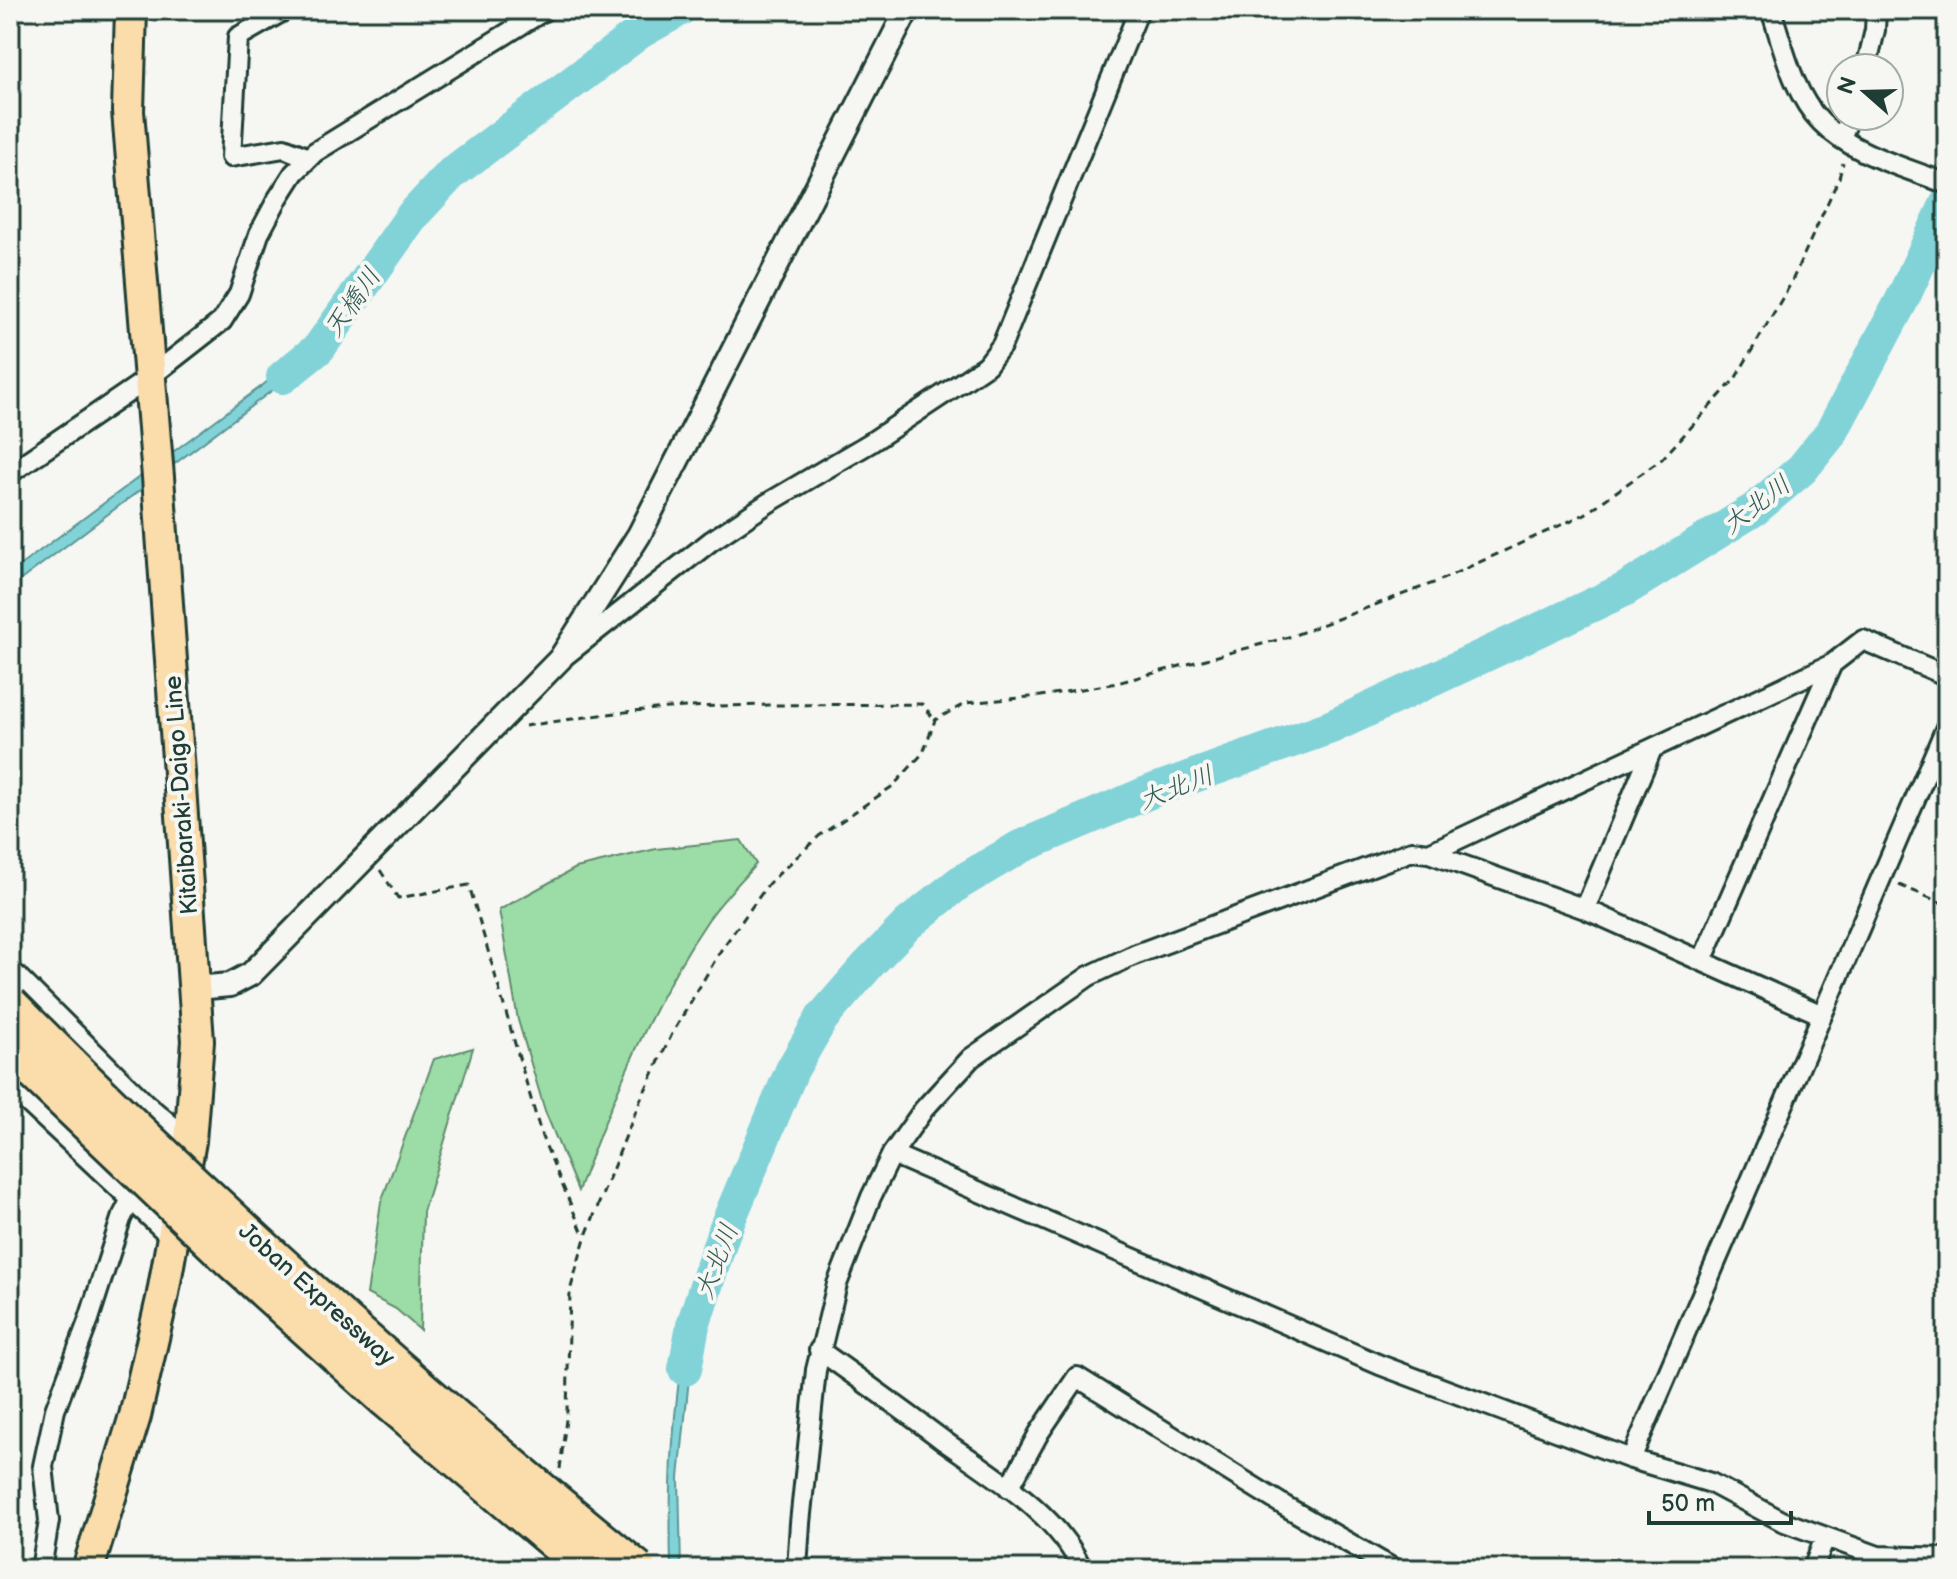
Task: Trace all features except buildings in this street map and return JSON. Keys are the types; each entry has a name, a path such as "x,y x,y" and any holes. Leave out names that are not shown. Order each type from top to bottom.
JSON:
{"highway":[{"name":"Joban Expressway","path":"10,1004 124,1117 386,1358 638,1569"},
{"name":"Joban Expressway","path":"10,1050 217,1247 386,1400 586,1569"}],"main road":[{"name":"Kitaibaraki-Daigo Line","path":"88,1569 135,1416 190,1141 198,1041 158,468 128,111 131,10"}],"street":[{"path":"246,10 254,28"},
{"path":"285,10 238,37 231,157 284,148 309,158"},
{"path":"10,473 149,378 222,321 239,294 259,234 278,198 294,173 315,152 545,10"},
{"path":"560,659 639,535 907,10"},
{"path":"196,988 230,985 251,974 560,659 711,541 768,503 870,443 987,365 1002,345 1139,10"},
{"path":"1771,10 1802,95 1819,121 1844,141 1947,184"},
{"path":"1870,52 1876,10"},
{"path":"1844,141 1846,132"},
{"path":"1429,853 1832,664 1863,640 1947,676"},
{"path":"1702,961 1832,664"},
{"path":"1631,1459 1947,725"},
{"path":"1585,909 1652,749"},
{"path":"797,1569 819,1350 847,1253 892,1154 924,1109 971,1058 1089,976 1134,955 1412,851 1429,853 1585,909 1822,1015"},
{"path":"10,969 146,1104 190,1141"},
{"path":"10,1086 172,1238"},
{"path":"892,1154 1380,1365 1631,1459 1711,1483 1782,1521 1878,1556 1947,1558"},
{"path":"41,1569 49,1521 43,1466 55,1410 89,1319 121,1219 131,1199"},
{"path":"819,1350 1009,1488 1059,1531 1074,1550 1082,1569"},
{"path":"1009,1488 1039,1433 1077,1377 1285,1506 1394,1569"},
{"path":"1813,1569 1825,1537"}],"path":[{"path":"558,1482 567,1411 570,1291 585,1238 639,1103 672,1034 721,950 769,883 819,836 893,786 923,753 935,720 966,703 1041,696 1117,683 1292,636 1436,582 1585,514 1662,459 1735,379 1790,285 1839,178 1844,141"},
{"path":"489,731 602,714 687,707 922,704 935,720"},
{"path":"369,853 398,898 469,885 542,1137 585,1238"},
{"path":"1883,879 1947,905"}],"green space":[{"path":"741,840 756,864 708,920 651,1017 578,1191 545,1111 518,1020 499,910 576,868 656,849"},
{"path":"473,1048 423,1212 420,1330 396,1309 367,1294 381,1202 434,1059"}],"water":[{"path":"316,342 323,352 10,588 10,573"},
{"path":"688,1322 698,1326 689,1378 679,1478 681,1569 671,1569 673,1445"}],"waterway":[{"name":"天橋川","path":"283,377 319,348 412,216 452,173 640,32 679,10"},
{"name":"大北川","path":"685,1369 693,1325 723,1234 792,1070 822,1018 908,924 959,883 1020,847 1152,791 1331,727 1624,590 1755,509 1802,469 1831,433 1902,300 1947,203"}]}
